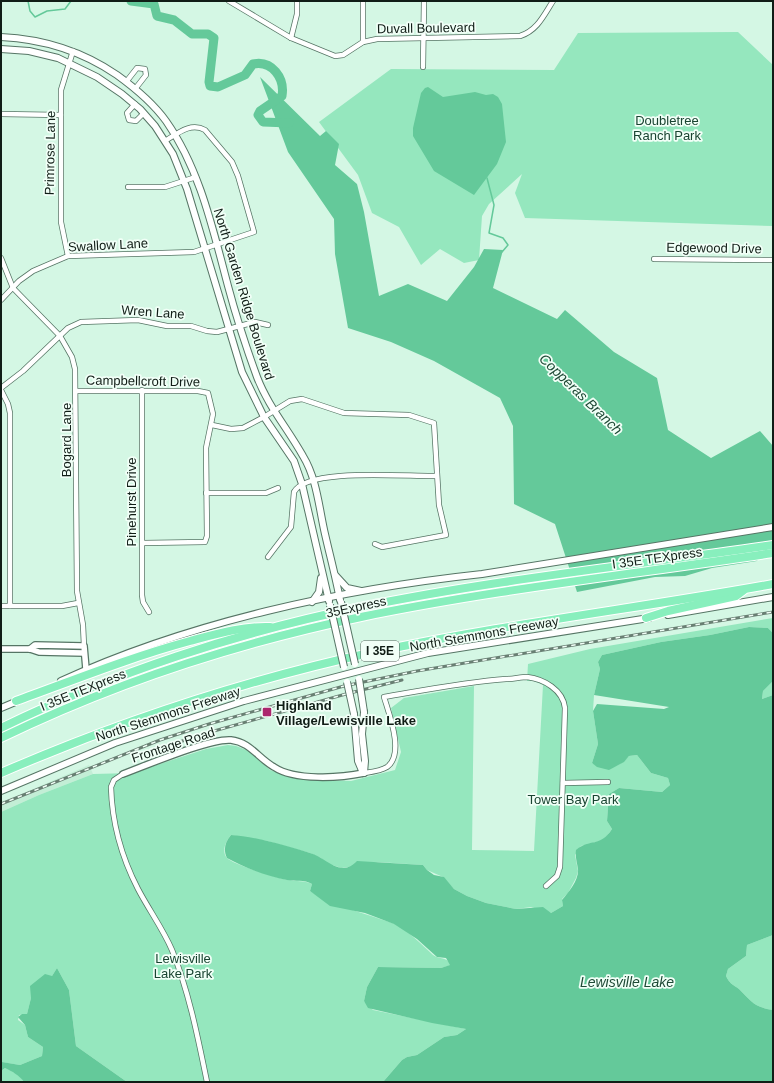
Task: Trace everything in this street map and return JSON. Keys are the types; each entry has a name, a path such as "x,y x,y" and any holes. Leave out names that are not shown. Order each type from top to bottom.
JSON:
{"highway":[{"path":"1,728 70,696 122,675 185,654 279,627 361,607 544,576 773,545"},
{"name":"I 35E TEXpress","path":"545,585 773,554"},
{"name":"North Stemmons Freeway","path":"1,774 61,748 140,719 227,690 330,663 478,632 773,584"},
{"name":"35Express","path":"175,668 257,643 361,617 545,585"},
{"path":"646,618 668,611 736,596 747,589"},
{"path":"16,701 163,648 209,636 254,627 279,627"},
{"name":"I 35E TEXpress","path":"1,738 91,698 175,668"}],"main road":[{"name":"North Garden Ridge Boulevard","path":"1,37 43,42 73,52 100,65 126,82 135,89 164,119 175,135 196,177 256,376 274,412 304,457 314,481 358,676 364,712 362,734 365,761 364,773"},
{"name":"North Garden Ridge Boulevard","path":"1,49 29,51 70,63 103,81 135,104 166,141 185,181 242,372 264,417 294,461 302,484 354,714 358,761 364,773"},
{"path":"1,708 86,669 134,652 225,623 312,602 329,602 365,592 446,578 482,574 773,528"},
{"path":"312,602 320,589 322,572"},
{"path":"334,572 346,587 365,592"},
{"name":"North Stemmons Freeway","path":"1,791 116,743 185,719 244,701 358,676 428,653 773,597"}],"street":[{"name":"Duvall Boulevard","path":"229,1 291,38 334,56 348,53 363,42 377,39 520,36 527,34 536,27 553,1"},
{"path":"291,38 297,14 297,1"},
{"path":"363,1 363,42"},
{"path":"423,67 424,1"},
{"name":"Primrose Lane","path":"68,256 61,222 61,90 73,52"},
{"path":"126,82 138,68 144,69 146,75 135,89"},
{"path":"135,104 127,114 129,120 136,121 144,113"},
{"path":"1,114 61,115"},
{"name":"Swallow Lane","path":"1,300 33,271 68,256 182,253 206,249 254,232 238,176 228,156 205,130 200,127 191,127 175,135"},
{"path":"166,141 175,135"},
{"path":"128,187 165,187 196,177"},
{"name":"Bogard Lane","path":"1,258 13,288 60,336 72,357 76,369 78,603 83,625 84,646"},
{"name":"Edgewood Drive","path":"654,259 773,260"},
{"name":"Wren Lane","path":"1,389 74,324 91,321 138,320 167,326 191,326 217,332 254,322 268,325"},
{"path":"1,389 10,412 10,606"},
{"name":"Pinehurst Drive","path":"142,390 142,595 143,602 149,612"},
{"name":"Campbellcroft Drive","path":"77,391 198,390 208,393 213,414 212,425"},
{"path":"143,543 205,542 207,536 206,448 212,425 237,429 274,412 290,401 302,399 344,413 409,415 434,423 438,505 446,535 382,547 375,544"},
{"path":"268,557 291,527 294,492 302,484 339,475 436,476"},
{"path":"206,493 266,493 278,488"},
{"path":"1,606 62,606 78,603"},
{"path":"30,649 35,645 84,646 86,669"},
{"path":"1,649 30,649 39,652 84,653"},
{"path":"364,773 386,768 395,755 396,744 384,697 492,680 527,677 545,682 556,690 564,702 560,866 557,876 546,886"},
{"name":"Frontage Road","path":"123,774 209,744 229,740 248,746 273,767 286,773 339,777 364,773"},
{"path":"123,774 114,780 111,787 119,843 132,877 164,933 177,964 196,1032 207,1082"},
{"path":"563,783 608,782"}],"shaded area":[{"path":"89,765 93,774 39,795 1,812 1,803"}],"green space":[{"name":"Doubletree Ranch Park","path":"738,32 773,65 773,226 525,218 515,193 522,174 489,204 482,216 479,260 464,263 440,249 421,265 399,227 372,213 358,175 319,122 391,69 554,70 578,33"},
{"name":"Lewisville Lake Park","path":"773,618 773,633 768,628 749,627 710,635 661,642 602,655 598,662 600,669 594,695 593,711 598,744 592,763 597,766 607,768 621,763 629,756 637,755 651,773 668,778 670,785 662,792 619,788 609,794 607,821 612,829 604,840 581,846 575,855 578,871 576,878 568,893 562,899 563,906 551,913 531,907 516,909 486,903 467,896 454,889 443,877 427,870 423,865 378,862 342,868 328,864 321,858 310,853 267,841 231,835 227,840 224,852 227,858 231,861 275,877 312,884 310,891 318,896 344,907 395,924 410,934 433,955 447,960 451,965 441,968 378,967 367,987 364,1001 373,1010 466,1029 457,1035 444,1037 417,1055 407,1057 402,1060 383,1082 127,1082 76,1046 69,990 57,968 52,976 31,986 31,998 27,1014 19,1015 18,1020 25,1025 28,1037 43,1047 42,1056 20,1065 1,1062 1,812 39,795 93,774 132,773 206,749 228,745 236,746 249,751 270,770 292,778 351,781 395,770 401,752 391,708 404,698 474,686 472,850 534,851 543,685 534,681 527,681 528,664 590,649"},
{"path":"773,681 773,695 762,699 763,691"},
{"path":"773,935 773,1010 754,1003 730,982 726,976 728,969 746,956 747,945"},
{"path":"5,1068 19,1075 24,1082 1,1082 1,1071"}],"water":[{"path":"260,77 320,136 326,131 339,144 335,165 357,184 364,212 379,296 408,284 447,301 474,267 484,249 503,250 493,288 557,319 565,310 614,352 657,378 668,430 711,458 760,431 773,446 773,539 757,561 712,568 685,576 655,577 577,592 555,524 514,504 513,426 500,398 434,361 391,342 348,328 335,254 334,219 288,152"},
{"path":"428,87 443,97 475,92 486,95 493,94 498,97 502,104 506,142 497,164 474,195 434,171 413,136 413,128 421,93"},
{"name":"Lewisville Lake","path":"749,627 768,628 773,633 773,681 763,691 762,699 773,695 773,935 747,945 746,956 728,969 726,976 730,982 754,1003 773,1010 773,1082 383,1082 402,1060 407,1057 417,1055 444,1037 457,1035 466,1029 432,1023 368,1008 364,1001 367,987 378,967 441,968 450,965 446,958 437,957 417,939 394,924 365,913 330,906 310,891 312,884 309,882 287,880 272,876 227,858 225,846 231,835 260,839 281,844 314,854 334,866 343,868 351,866 357,861 423,865 434,875 444,877 454,889 467,896 486,903 516,909 543,907 551,913 563,906 562,900 570,890 577,877 578,869 576,850 581,846 603,839 612,829 607,821 609,794 619,788 662,792 670,785 668,778 651,773 637,755 629,756 624,762 609,770 597,767 592,763 598,744 593,711 597,704 664,709 669,707 594,695 600,669 598,662 602,655 661,642 710,635"},
{"path":"57,968 69,990 76,1046 127,1082 24,1082 13,1072 5,1068 1,1071 2,1062 20,1065 42,1056 43,1047 28,1037 25,1025 18,1017 22,1014 27,1014 31,998 30,986 45,974 52,976"}],"waterway":[{"path":"28,1 30,11 35,17 47,11 65,9 71,1"},
{"name":"Copperas Branch","path":"131,1 154,4 157,16 174,20 192,34 208,34 214,38 209,82 210,86 218,87 245,75 253,64 260,63 271,68 279,77 282,96 260,111 258,115 263,122 289,123"},
{"path":"487,178 494,205 489,233 503,238 508,245 502,252"}],"railway":[{"path":"1,804 160,740 209,724 344,686 417,671 773,612"},
{"path":"135,756 214,731 402,680"}],"place":[{"name":"Highland Village/Lewisville Lake","path":"267,712"}],"park label":[{"name":"Tower Bay Park","path":"573,799"}]}
